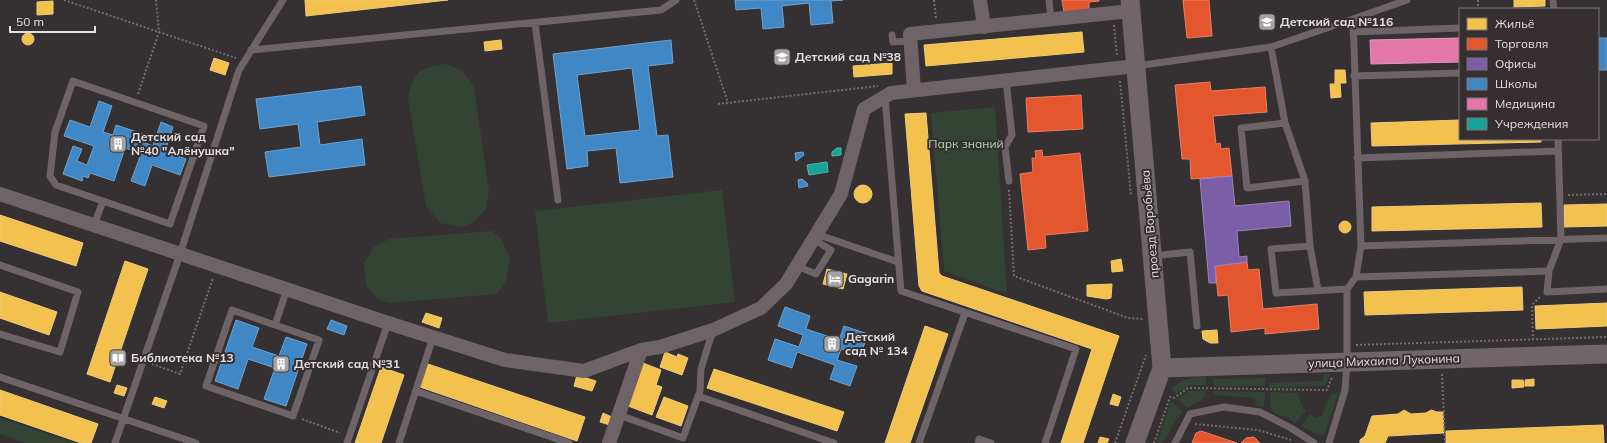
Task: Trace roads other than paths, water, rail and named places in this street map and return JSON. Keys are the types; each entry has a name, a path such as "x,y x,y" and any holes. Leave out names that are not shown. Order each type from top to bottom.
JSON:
{"main road":[{"name":"проезд Воробьёва","path":"1124,8 1127,67 1152,256 1162,368 1135,443"},
{"name":"улица Михаила Луконина","path":"1162,368 1347,366 1607,354"}],"street":[{"path":"980,0 984,27"},
{"path":"914,90 910,34 1051,19 1124,8"},
{"path":"0,194 388,323 505,360 584,371 641,350 660,347 714,330 761,308 786,284 841,194 864,109 891,93 1127,67"},
{"path":"609,443 641,350"}],"lane":[{"path":"115,443 180,254 239,70 283,0"},
{"path":"251,50 661,10 676,0"},
{"path":"1049,0 1051,19"},
{"path":"1127,67 1271,47 1407,0"},
{"path":"1329,443 1345,390 1347,366 1347,289 1356,277 1361,246 1353,19"},
{"path":"535,23 558,200"},
{"path":"1353,32 1459,28"},
{"path":"892,35 893,42 910,41"},
{"path":"1271,47 1285,123 1305,181 1310,246 1318,290"},
{"path":"1354,76 1459,73"},
{"path":"1006,80 1012,135 1005,147 1009,181"},
{"path":"73,81 204,126 170,224 103,201 56,185 50,176 55,132 73,81"},
{"path":"885,97 901,291 1076,349 1045,443"},
{"path":"1285,123 1241,128 1247,188 1305,181"},
{"path":"1558,140 1561,239 1549,271 1547,292 1607,289"},
{"path":"1357,158 1558,151"},
{"path":"94,225 103,201"},
{"path":"815,236 898,262"},
{"path":"796,266 816,274 832,250 815,236"},
{"path":"1361,246 1607,238"},
{"path":"1310,246 1271,249 1276,293 1347,289"},
{"path":"1152,256 1190,252 1197,326"},
{"path":"0,265 78,292 60,352 0,334"},
{"path":"1356,277 1549,271"},
{"path":"275,325 287,289"},
{"path":"232,310 275,325 319,340 293,416 206,386 232,310"},
{"path":"919,443 965,312"},
{"path":"347,443 388,323"},
{"path":"619,415 683,438 700,391 701,369 714,330"},
{"path":"399,443 433,337"},
{"path":"0,376 196,443"},
{"path":"416,391 569,443"},
{"path":"698,396 834,443"},
{"path":"1175,443 1190,414 1224,407 1260,412 1291,428 1314,443"},
{"path":"978,443 979,439 991,443"}],"place":[{"name":"Детский сад №116","path":"1267,22"},
{"name":"Детский сад №38","path":"782,57"},
{"name":"Детский сад №40 \"Алёнушка\"","path":"118,144"},
{"name":"Gagarin","path":"835,279"},
{"name":"Детский сад № 134","path":"832,344"},
{"name":"Библиотека №13","path":"118,358"},
{"name":"Детский сад №31","path":"281,364"}],"park label":[{"name":"Парк знаний","path":"966,144"}]}
